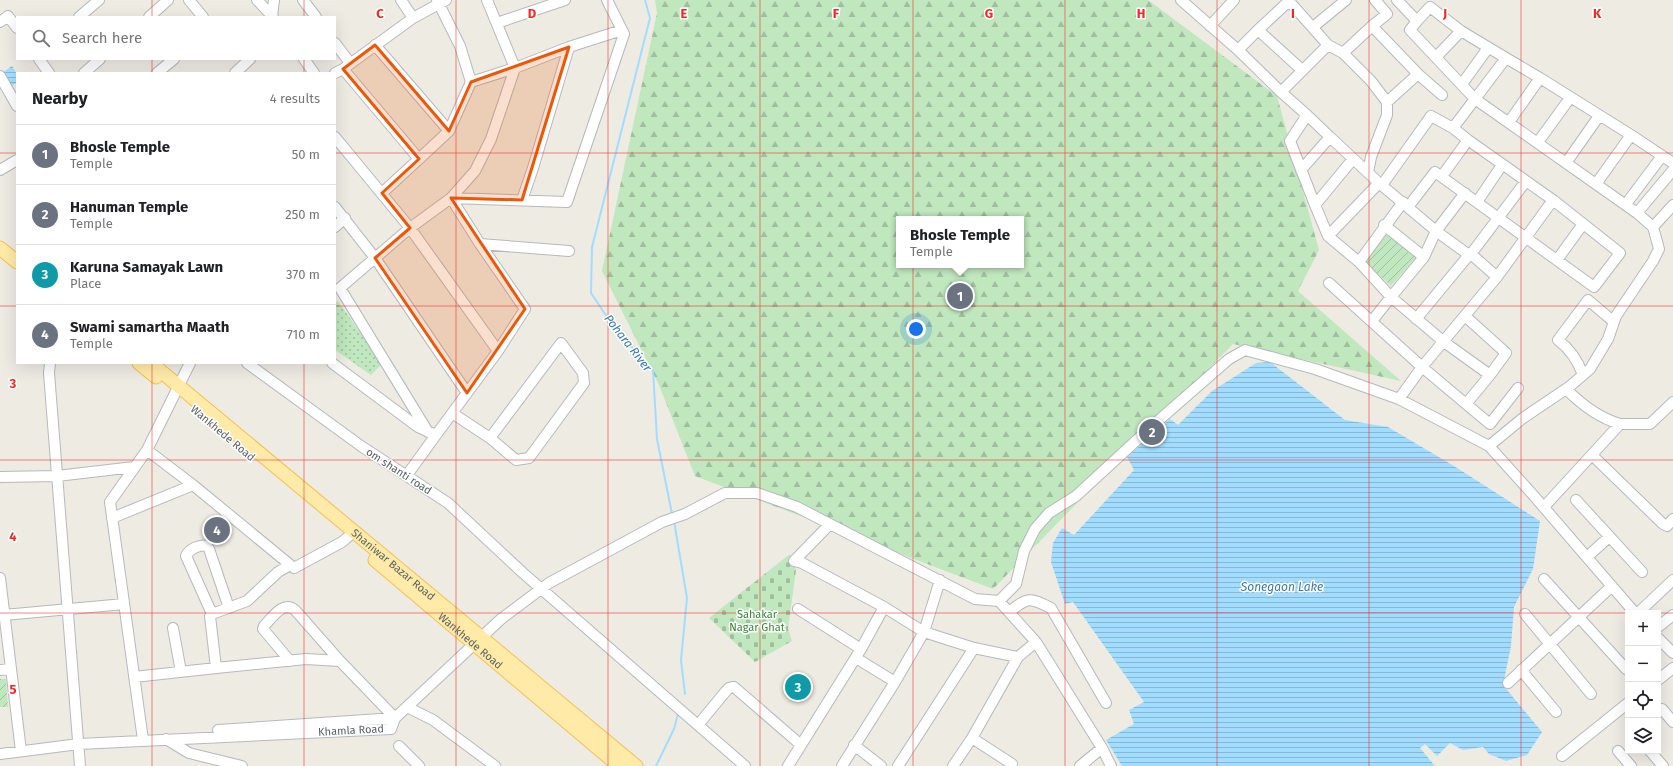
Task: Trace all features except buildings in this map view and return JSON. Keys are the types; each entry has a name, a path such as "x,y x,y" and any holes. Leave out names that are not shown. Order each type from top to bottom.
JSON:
{"main road":[{"path":"0,238 16,251"},
{"path":"0,248 16,261"},
{"path":"140,364 176,389"},
{"name":"Shaniwar Bazar Road","path":"152,364 176,389 479,641"},
{"name":"Wankhede Road","path":"176,389 348,537 479,641 626,764"}],"street":[{"path":"79,16 99,0"},
{"path":"150,16 168,0"},
{"path":"189,0 202,16"},
{"path":"257,0 273,16"},
{"path":"273,16 274,0"},
{"path":"303,0 315,16"},
{"path":"401,0 413,18"},
{"path":"432,434 337,290 410,228 452,198 476,171 491,139 515,68 487,0"},
{"path":"497,23 565,0"},
{"path":"452,198 567,202 624,34 608,0"},
{"path":"1210,26 1234,0"},
{"path":"1238,50 1289,0 1314,27 1328,45 1343,53 1371,81 1387,102 1387,115 1371,158 1368,172"},
{"path":"1314,27 1346,0"},
{"path":"1343,53 1387,14 1375,0"},
{"path":"1397,0 1417,21"},
{"path":"343,68 413,18 441,1 460,46 471,82 448,131 382,193"},
{"path":"1186,2 1380,184 1436,231 1470,254 1497,277"},
{"path":"1488,446 1523,418 1566,389 1590,369 1608,338 1620,310 1653,261 1659,249 1653,227 1638,213 1476,99 1437,56 1410,30 1430,7 1461,31 1540,78 1673,163"},
{"path":"0,22 8,16 16,27"},
{"path":"1372,26 1418,74 1442,95"},
{"path":"471,82 622,30"},
{"path":"1258,30 1302,70"},
{"path":"1437,56 1461,31"},
{"path":"375,45 448,131"},
{"path":"1281,92 1328,45"},
{"path":"336,46 343,68 419,159"},
{"path":"522,200 569,47"},
{"path":"1462,84 1488,48"},
{"path":"1454,128 1506,58"},
{"path":"40,60 48,72"},
{"path":"85,72 99,60"},
{"path":"158,72 173,60"},
{"path":"236,72 246,60"},
{"path":"305,60 313,72"},
{"path":"1387,102 1418,74"},
{"path":"0,76 16,104"},
{"path":"1509,122 1540,78"},
{"path":"1538,142 1570,98"},
{"path":"1307,115 1290,141 1328,236 1359,262 1391,297 1444,342 1490,376"},
{"path":"1328,236 1380,184 1431,116 1454,128 1502,165 1552,200 1620,253 1594,287 1435,172 1384,225 1359,262"},
{"path":"1566,163 1599,116"},
{"path":"1596,184 1631,135"},
{"path":"336,138 410,228 498,351"},
{"path":"1301,170 1330,138"},
{"path":"1442,176 1468,140"},
{"path":"1626,204 1662,156"},
{"path":"1315,205 1353,159"},
{"path":"0,170 16,161"},
{"path":"1476,202 1502,165"},
{"path":"1638,213 1673,170"},
{"path":"1416,318 1470,254 1526,181"},
{"path":"1372,321 1424,257 1436,231 1465,193"},
{"path":"407,475 432,434 452,413 467,393 498,351 525,309 480,244 452,198"},
{"path":"1399,399 1422,367 1497,277 1552,200"},
{"path":"1653,227 1673,205"},
{"path":"336,208 375,258 467,393"},
{"path":"336,226 345,218"},
{"path":"1557,260 1583,224"},
{"path":"1384,225 1424,257"},
{"path":"480,244 569,251"},
{"path":"1330,283 1422,367 1490,424 1518,388"},
{"path":"1583,375 1579,364 1566,346 1558,340 1588,300 1614,322"},
{"path":"1465,316 1506,353 1490,376 1466,404"},
{"path":"452,413 490,438 516,460 529,458 584,383 583,373 561,342 490,438"},
{"path":"999,601 1016,584 1024,551 1035,529 1049,513 1076,496 1151,427 1229,359 1245,350 1315,369 1399,399 1488,446 1544,507 1632,610"},
{"path":"50,364 48,373 80,766"},
{"path":"142,738 110,502 147,450 189,364"},
{"name":"om shanti road","path":"251,364 361,446 448,503 542,588 745,766"},
{"path":"333,364 418,427 432,434"},
{"path":"1566,389 1575,398 1599,416 1610,422 1620,424 1650,424 1673,402"},
{"path":"1544,507 1620,424"},
{"path":"147,450 193,484 294,568 342,542 348,537"},
{"path":"1592,455 1663,524 1667,526 1673,519"},
{"path":"0,478 57,476 134,467"},
{"path":"112,518 193,484"},
{"path":"290,661 263,628 283,608 289,606 295,610 340,661 389,710 395,718 501,619 549,583 662,522 685,514 725,492 757,493 797,507 975,599 999,601 1036,642 1112,766"},
{"path":"1576,500 1642,572"},
{"path":"830,524 794,561 802,563 884,607 924,632 974,648 1018,657"},
{"path":"1587,557 1609,537"},
{"path":"216,668 211,615 186,556 190,550 201,545 206,546 209,549 229,608"},
{"path":"183,556 211,615"},
{"path":"211,615 247,601 278,572 290,565"},
{"path":"0,578 1,600 4,615 5,669 20,749"},
{"path":"842,766 895,682 924,632 940,580"},
{"path":"1544,580 1625,668"},
{"path":"1641,610 1673,580"},
{"path":"1508,683 1612,586"},
{"path":"1009,612 1024,600 1036,600 1051,608 1106,703"},
{"path":"4,615 124,604"},
{"path":"788,766 856,658 884,607"},
{"path":"798,609 861,649"},
{"path":"1525,614 1549,645 1591,694"},
{"path":"1661,625 1673,615"},
{"path":"173,628 181,672"},
{"path":"1661,641 1673,653"},
{"path":"954,766 972,738 1018,657 1036,642"},
{"path":"898,766 974,648"},
{"path":"856,658 895,682"},
{"path":"134,677 306,659 340,661"},
{"path":"1661,678 1673,668"},
{"path":"1522,670 1556,712"},
{"path":"698,725 726,691 729,688 734,687 801,745"},
{"path":"1562,756 1625,706"},
{"path":"407,707 433,720 496,766"},
{"path":"1662,709 1673,722"},
{"name":"Khamla Road","path":"0,749 20,749 79,743 142,738 395,718 391,728 166,739 142,738"},
{"path":"972,738 1013,765"},
{"path":"166,739 189,753 226,764 242,766"},
{"path":"854,745 881,766"},
{"path":"399,746 419,766"},
{"path":"1080,766 1102,748"},
{"name":"Khamla Road","path":"0,754 20,749"},
{"path":"1618,751 1631,766"},
{"path":"1653,754 1663,766"}],"highlighted area":[{"path":"375,45 449,131 471,82 569,47 522,200 451,198 525,309 467,393 375,258 410,228 382,193 419,159 343,69"}],"green space":[{"path":"655,0 1148,0 1277,96 1319,250 1298,291 1401,381 1233,344 993,589 695,476 659,385 602,271 657,13"},
{"path":"1385,231 1417,256 1391,286 1363,260"},
{"path":"338,301 382,364 371,375 336,351 336,302"},
{"name":"Sahakar Nagar Ghat","path":"790,554 796,570 788,629 792,641 755,662 709,618"},
{"path":"0,679 6,679 8,707 0,707"}],"water":[{"path":"12,66 16,72 16,83 10,86 3,72"},
{"name":"Sonegaon Lake","path":"1270,362 1345,420 1388,427 1454,466 1540,521 1533,569 1514,607 1511,646 1503,685 1542,732 1527,755 1506,761 1489,754 1483,747 1463,750 1450,743 1437,756 1425,744 1420,748 1435,766 1122,766 1106,740 1134,724 1129,710 1144,702 1073,602 1065,604 1051,562 1053,543 1062,528 1074,535 1134,470 1127,457 1170,419 1178,425 1212,391 1256,363"}],"waterway":[{"name":"Pohara River","path":"645,0 650,18 592,247 591,293 615,329 653,370 657,439 672,514"},
{"name":"Pohara River","path":"674,521 687,598 681,660 685,694"},
{"path":"656,766 674,729 678,714"}],"place":[{"name":"Bhosle Temple","path":"960,296"},
{"name":"Hanuman Temple","path":"1152,432"},
{"name":"Swami samartha Maath","path":"217,530"},
{"name":"Karuna Samayak Lawn","path":"798,687"}]}
